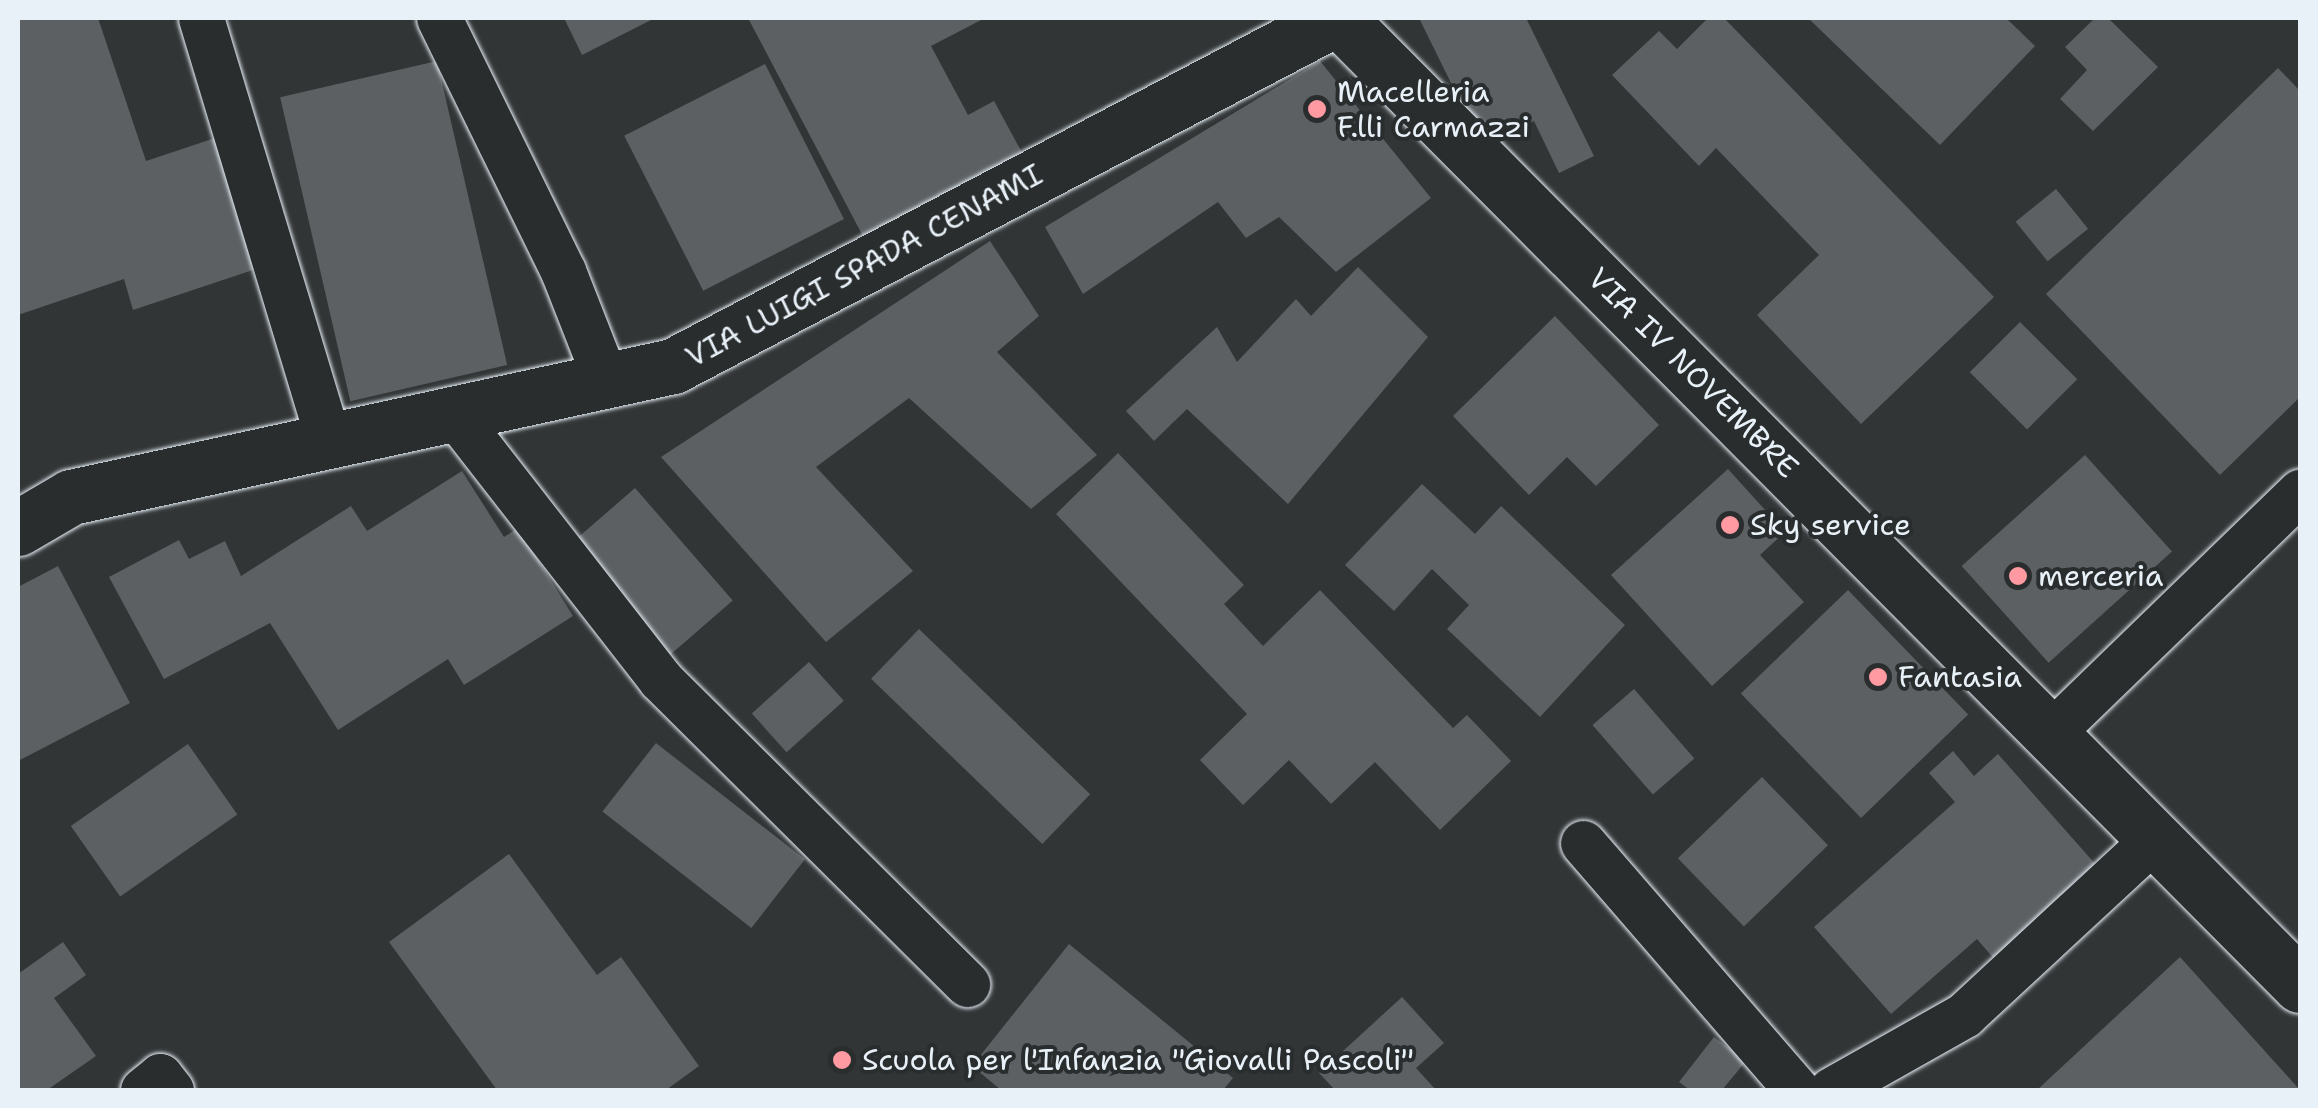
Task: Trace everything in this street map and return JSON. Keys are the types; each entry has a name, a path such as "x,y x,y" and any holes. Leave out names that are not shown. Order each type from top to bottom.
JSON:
{"street":[{"name":"VIA LUIGI SPADA CENAMI","path":"18,528 71,497 673,366 1338,18"},
{"name":"VIA IV NOVEMBRE","path":"1338,18 2300,985"}],"lane":[{"path":"201,18 329,441"},
{"path":"439,18 564,271 606,381"},
{"path":"454,414 660,679 967,984"},
{"path":"2051,733 2300,492"},
{"path":"1831,1090 1964,1015 2156,837"},
{"path":"1584,843 1797,1090"},
{"path":"143,1090 160,1076 171,1090"}],"building":[{"path":"18,18 98,18 146,161 224,135 268,265 133,310 124,279 18,315"},
{"path":"564,18 655,18 582,55"},
{"path":"748,18 985,18 931,46 968,115 994,101 1025,158 866,242"},
{"path":"1419,18 1526,18 1594,156 1559,173 1534,121 1482,146"},
{"path":"1708,18 1724,18 1994,297 1861,424 1757,315 1819,255 1716,148 1699,166 1612,75 1659,31 1677,49"},
{"path":"1808,18 2006,18 2035,46 1940,145"},
{"path":"2095,18 2108,18 2158,67 2093,131 2060,99 2087,70 2065,47"},
{"path":"437,61 507,365 350,401 280,97"},
{"path":"1320,61 1431,198 1336,272 1279,217 1246,238 1218,202 1083,294 1045,227"},
{"path":"765,64 844,219 703,291 624,136"},
{"path":"2278,68 2300,91 2300,397 2220,475 2046,294"},
{"path":"2056,189 2088,229 2048,261 2016,222"},
{"path":"990,241 1039,316 997,352 1097,455 1031,509 909,398 816,467 913,571 826,642 661,457"},
{"path":"1358,267 1428,337 1288,504 1187,409 1154,441 1126,411 1217,327 1237,362 1296,299 1311,316"},
{"path":"1555,316 1659,425 1596,486 1567,457 1529,495 1453,416"},
{"path":"2020,322 2077,379 2027,429 1970,372"},
{"path":"1118,453 1244,585 1224,604 1263,646 1320,590 1453,728 1467,715 1511,761 1440,830 1375,762 1331,804 1289,760 1243,805 1200,760 1247,714 1056,514"},
{"path":"2085,455 2172,552 2049,663 1962,566"},
{"path":"1728,469 1785,532 1760,555 1804,602 1712,686 1611,575"},
{"path":"462,471 504,537 518,528 573,616 464,685 448,659 338,730 270,623 164,679 109,577 179,540 189,559 225,541 241,576 351,506 367,531"},
{"path":"1422,484 1475,534 1501,506 1625,625 1540,717 1447,629 1469,605 1432,569 1394,611 1345,565"},
{"path":"635,488 733,600 669,656 572,543"},
{"path":"58,566 130,703 18,761 18,587"},
{"path":"1848,590 1968,714 1861,818 1741,694"},
{"path":"919,629 1090,794 1042,844 871,679"},
{"path":"809,662 844,701 787,752 752,714"},
{"path":"1634,689 1694,758 1653,795 1592,725"},
{"path":"656,743 805,859 751,928 602,812"},
{"path":"188,744 237,814 120,896 71,826"},
{"path":"1953,751 1974,776 1998,754 2105,875 2001,967 1977,939 1891,1014 1814,927 1955,802 1929,773"},
{"path":"1762,777 1828,845 1744,927 1678,858"},
{"path":"509,854 597,975 621,957 699,1066 666,1090 497,1090 389,942"},
{"path":"63,942 86,975 54,998 96,1056 47,1090 18,1090 18,974"},
{"path":"1069,944 1233,1078 1223,1090 1001,1090 972,1066"},
{"path":"2180,957 2300,1090 2037,1090"},
{"path":"1402,997 1444,1043 1416,1068 1436,1090 1335,1090 1319,1073"},
{"path":"1714,1037 1746,1061 1722,1090 1690,1090 1679,1082"}],"place":[{"name":"Macelleria F.lli Carmazzi","path":"1317,109"},
{"name":"Sky service","path":"1730,525"},
{"name":"merceria","path":"2018,576"},
{"name":"Fantasia","path":"1878,677"},
{"name":"Scuola per l'Infanzia \"Giovalli Pascoli\"","path":"842,1060"}]}
